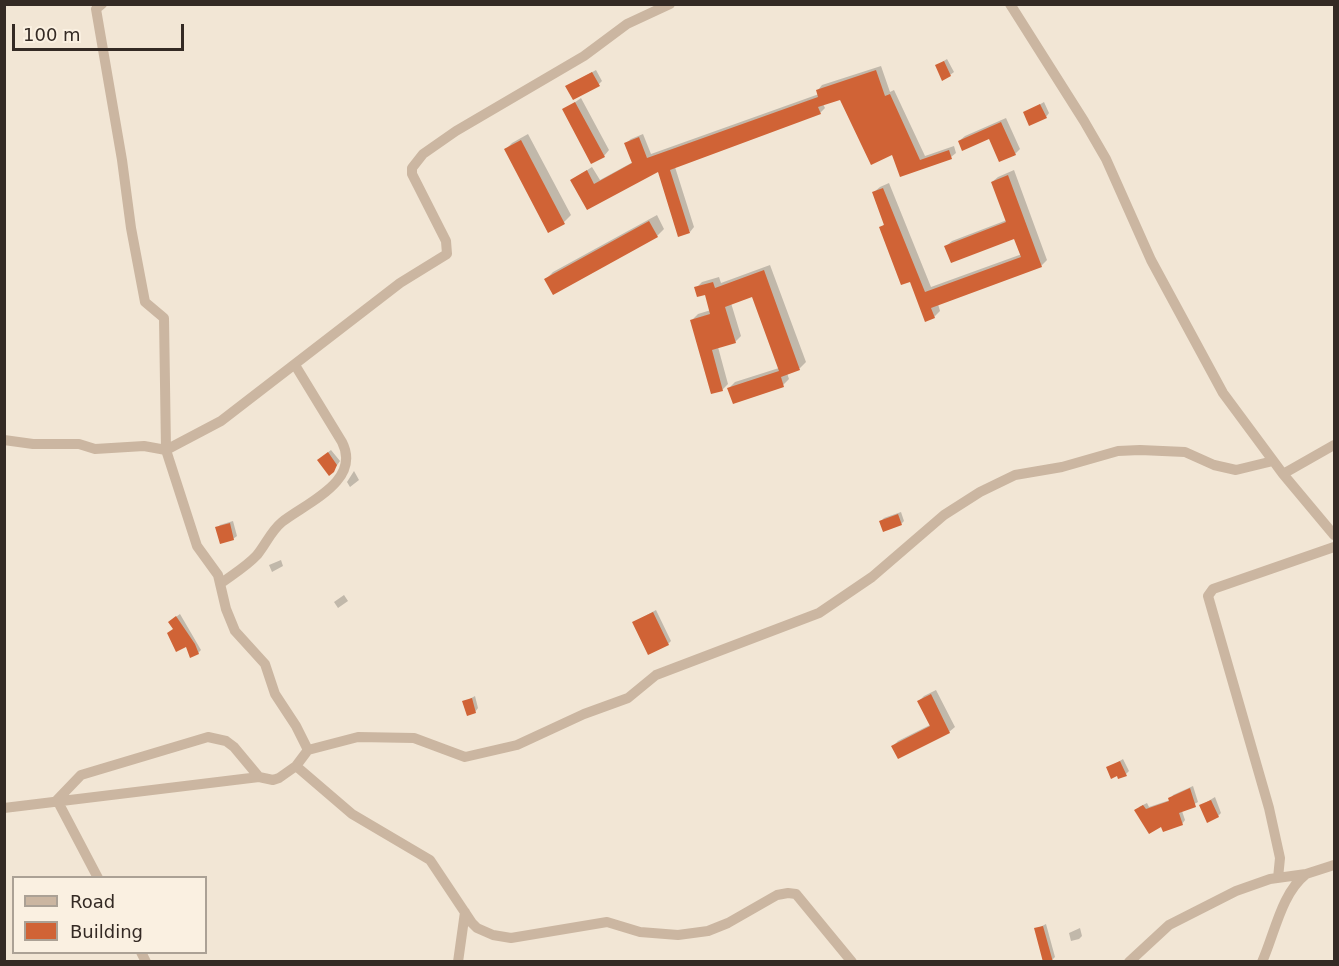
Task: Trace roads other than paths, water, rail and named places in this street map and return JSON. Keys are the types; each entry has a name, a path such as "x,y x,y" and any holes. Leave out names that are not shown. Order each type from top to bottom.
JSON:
{"street":[{"path":"102,4 96,9 139,270 146,302 164,318 166,450 197,546 216,571 226,609 235,631 265,664 275,694 296,726 308,750"},
{"path":"4,440 33,444 79,444 95,449 144,446 166,450 221,421 400,283 447,254 446,241 412,174 412,168 423,154 456,131 592,51 627,24 670,4"},
{"path":"1010,4 1106,159 1151,260 1223,393 1283,474 1335,535"},
{"path":"220,584 256,556 282,522 335,484 346,466 346,449 295,365"},
{"path":"1283,474 1335,445"},
{"path":"4,808 259,777 273,780 296,766 308,750 358,737 414,738 465,757 526,743 574,718 628,698 656,675 819,613 872,577 944,515 980,492 1015,475 1062,467 1118,451 1185,452 1214,465 1236,470 1273,460"},
{"path":"1278,878 1280,858 1269,808 1208,596 1213,589 1335,547"},
{"path":"57,800 81,775 208,737 226,741 234,747 259,777"},
{"path":"296,766 352,814 430,860 477,928 502,937 608,922 640,932 678,935 702,932 755,909 777,895 793,892 852,962"},
{"path":"57,800 97,876"},
{"path":"1129,962 1177,919 1251,884 1306,874 1335,865"},
{"path":"1262,962 1288,897 1298,881 1306,874"},
{"path":"458,962 465,912"}]}
